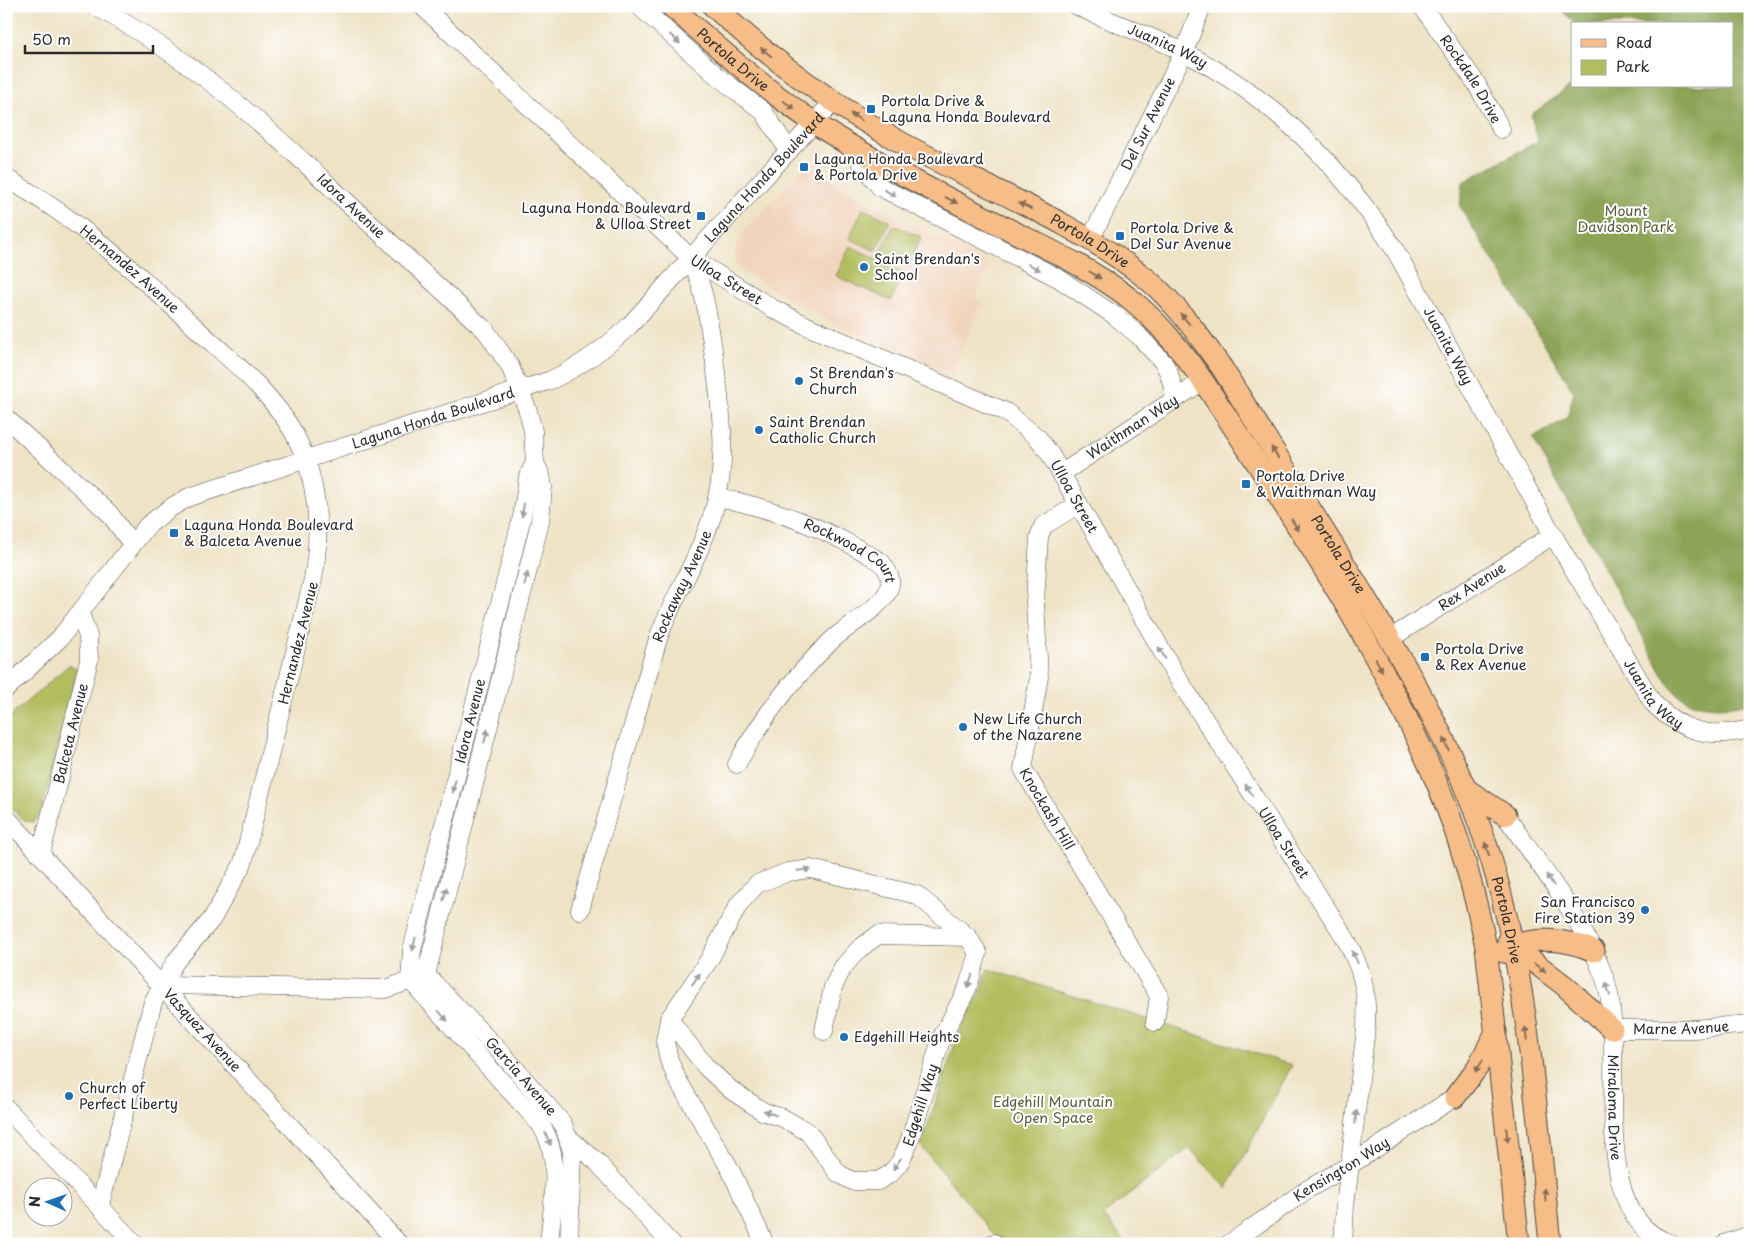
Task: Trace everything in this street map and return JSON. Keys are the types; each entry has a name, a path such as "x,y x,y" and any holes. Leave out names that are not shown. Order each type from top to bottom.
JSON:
{"main road":[{"name":"Portola Drive","path":"672,6 750,75 814,123 847,144 1097,276 1128,297 1154,320 1180,348 1203,381 1334,587 1380,666 1438,787 1454,828 1478,911 1491,982 1519,1244"},
{"name":"Portola Drive","path":"713,6 783,65 834,102 902,143 1090,240 1148,280 1172,303 1198,334 1222,368 1391,638 1426,701 1466,788 1492,864 1520,985 1550,1244"},
{"path":"1466,788 1505,815"},
{"path":"1478,911 1512,947 1565,986 1612,1029"},
{"path":"1491,982 1494,963 1504,952 1512,947 1528,942 1574,942 1594,952"},
{"path":"1455,1096 1477,1068 1496,1032"},
{"path":"1455,1096 1468,1089 1488,1091 1502,1102 1504,1111"}],"street":[{"name":"Idora Avenue","path":"95,6 158,42 219,87 249,112 486,331 497,345 522,390 533,431 535,463 528,476 522,517 412,950 418,978"},
{"name":"Ulloa Street","path":"422,6 690,258 772,308 807,326 1006,412 1038,438 1062,473 1175,674 1355,956 1364,979 1367,1004 1342,1244"},
{"name":"Portola Drive","path":"639,6 710,70 763,112 789,151"},
{"name":"Juanita Way","path":"1077,6 1184,52 1236,83 1286,122 1331,164 1374,218 1410,276 1553,535 1648,694 1667,717 1684,727 1720,734 1750,729"},
{"name":"Del Sur Avenue","path":"1090,240 1184,52 1202,6"},
{"name":"Rockdale Drive","path":"1422,6 1476,83 1501,129"},
{"name":"Laguna Honda Boulevard","path":"8,685 53,645 147,526 189,497 305,458 522,390 572,370 609,345 834,102"},
{"name":"Portola Drive","path":"847,144 880,187 1058,278 1114,315 1139,336 1163,362 1169,373 1176,399"},
{"name":"Hernandez Avenue","path":"6,178 64,214 91,234 252,380 284,417 305,458 317,504 318,555 252,832 242,863 229,892 212,918 175,962 161,985 147,1022 100,1205"},
{"name":"Rockaway Avenue","path":"580,910 658,639 668,610 699,551 718,497 724,438 722,408 707,305 701,281 690,258"},
{"name":"Waithman Way","path":"1062,473 1203,381"},
{"path":"6,418 108,513 132,544"},
{"name":"Rockwood Court","path":"718,497 784,514 820,528 881,562 888,570 890,580 888,591 882,600 834,638 791,683 752,735 737,764"},
{"name":"Knockash Hill","path":"1079,504 1042,526 1039,537 1034,602 1039,677 1023,769 1159,996 1155,1022"},
{"name":"Rex Avenue","path":"1391,638 1553,535"},
{"name":"Balceta Avenue","path":"41,854 90,660 88,636 80,613"},
{"path":"1505,815 1565,903 1594,952"},
{"name":"Vasquez Avenue","path":"6,817 399,1244"},
{"name":"Edgehill Way","path":"669,1019 706,1067 732,1090 764,1112 783,1118 808,1132 838,1173 852,1181 878,1181 890,1174 900,1162 908,1145 942,1037 967,989 978,953 968,937 917,895 811,870 788,872 757,884 739,904 709,960 669,1019 665,1041 669,1060 677,1080 730,1169 765,1244"},
{"path":"824,1031 833,987 843,967 859,949 878,936 968,937"},
{"name":"Miraloma Drive","path":"1594,952 1612,1003 1618,1179 1624,1200 1634,1217 1649,1232 1672,1244"},
{"path":"161,985 385,989 418,978"},
{"name":"Garcia Avenue","path":"418,978 555,1113 569,1138 573,1165 568,1244"},
{"name":"Garcia Avenue","path":"418,978 549,1137 554,1164 550,1244"},
{"name":"Marne Avenue","path":"1612,1029 1694,1029 1750,1024"},
{"name":"Kensington Way","path":"1229,1244 1308,1189 1350,1165 1455,1096"},
{"path":"6,1108 135,1244"},
{"path":"569,1138 597,1162 671,1244"},
{"path":"1724,1244 1750,1235"}],"shaded area":[{"name":"Saint Brendan's School","path":"807,163 842,188 902,221 991,263 975,299 983,303 951,373 838,325 792,301 741,270 736,265 735,249 739,237"}],"green space":[{"name":"Mount Davidson Park","path":"1558,6 1750,6 1750,703 1725,707 1699,705 1681,697 1668,684 1533,438 1567,418 1574,392 1460,207 1463,182 1538,141 1531,115 1571,86 1571,88 1734,88 1734,22 1573,22"},
{"path":"863,209 890,221 876,251 849,238"},
{"path":"894,225 921,237 907,267 880,254"},
{"path":"850,246 904,272 891,301 836,276"},
{"path":"69,665 77,670 41,813 33,822 25,821 6,803 6,720"},
{"name":"Edgehill Mountain Open Space","path":"988,969 1292,1065 1227,1188 1189,1148 1103,1215 1127,1244 1001,1244 921,1146 959,1032 982,990"}],"place":[{"name":"Portola Drive & Laguna Honda Boulevard","path":"871,109"},
{"name":"Laguna Honda Boulevard & Portola Drive","path":"804,167"},
{"name":"Laguna Honda Boulevard & Ulloa Street","path":"701,216"},
{"name":"Portola Drive & Del Sur Avenue","path":"1120,236"},
{"name":"Saint Brendan's School","path":"864,267"},
{"name":"St Brendan's Church","path":"799,381"},
{"name":"Saint Brendan Catholic Church","path":"759,430"},
{"name":"Portola Drive & Waithman Way","path":"1246,484"},
{"name":"Laguna Honda Boulevard & Balceta Avenue","path":"174,533"},
{"name":"Portola Drive & Rex Avenue","path":"1425,657"},
{"name":"New Life Church of the Nazarene","path":"963,727"},
{"name":"San Francisco Fire Station 39","path":"1645,910"},
{"name":"Edgehill Heights","path":"844,1037"},
{"name":"Church of Perfect Liberty","path":"69,1096"}]}
